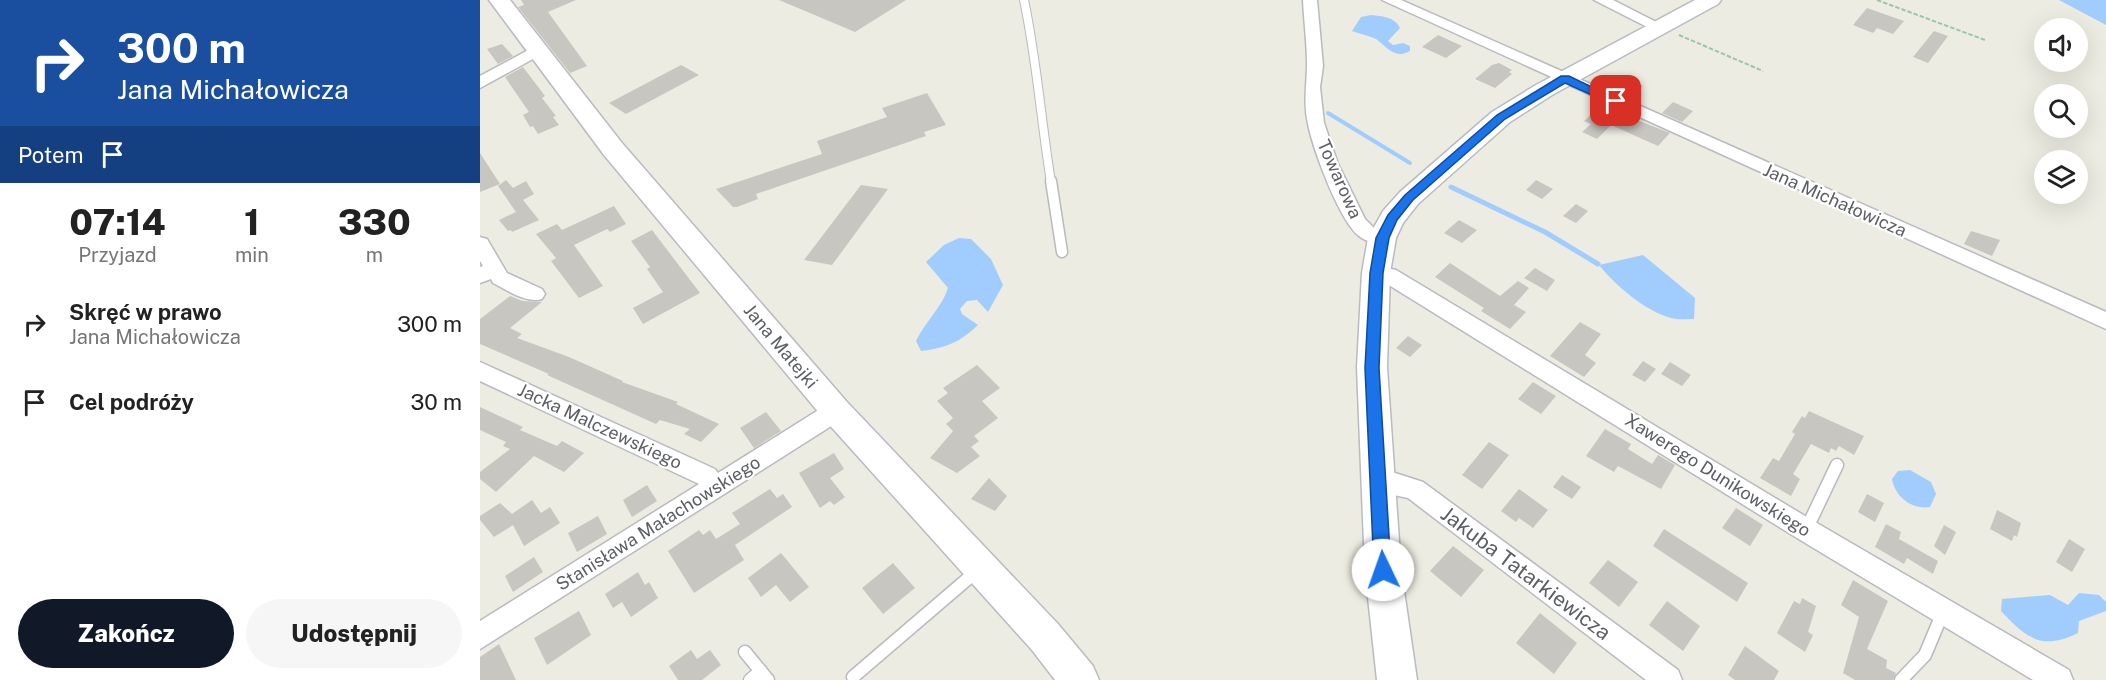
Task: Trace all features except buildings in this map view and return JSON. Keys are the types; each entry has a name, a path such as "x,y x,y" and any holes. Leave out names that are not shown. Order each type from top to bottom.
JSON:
{"street":[{"name":"Jana Matejki","path":"499,0 613,149 836,411 1045,637 1079,680"},
{"name":"Towarowa","path":"1310,0 1316,66 1312,87 1316,123 1329,164 1348,207 1367,233 1382,238"},
{"name":"Jana Michałowicza","path":"1389,0 2106,321"},
{"path":"1601,0 1660,27"},
{"path":"1397,680 1383,570 1372,368 1376,273 1382,238 1392,218 1409,198 1519,104 1711,0"},
{"path":"480,83 536,51"},
{"path":"480,244 487,272 535,294"},
{"name":"Xawerego Dunikowskiego","path":"1376,273 1389,275 1806,530 2056,679"},
{"name":"Jacka Malczewskiego","path":"480,371 707,476 715,486"},
{"name":"Stanisława Małachowskiego","path":"480,636 836,411"},
{"name":"Jakuba Tatarkiewicza","path":"1378,483 1392,483 1415,489 1668,680"}],"lane":[{"path":"1024,0 1035,50 1043,116 1042,126 1062,252"},
{"path":"1806,530 1837,465"},
{"path":"854,677 980,568"},
{"path":"1901,680 1925,655 1943,611"},
{"path":"745,652 760,677"}],"path":[{"path":"1877,0 1985,40"},
{"path":"1660,27 1763,70"}],"water":[{"path":"2059,0 2106,0 2106,25"},
{"path":"1371,15 1395,21 1400,28 1388,41 1393,45 1403,43 1410,46 1410,51 1395,53 1376,39 1352,31 1361,17"},
{"path":"959,238 971,239 991,259 1003,285 988,312 977,300 967,301 960,309 962,314 978,325 971,331 952,343 921,351 916,341 942,302 948,288 926,262 944,245"},
{"path":"1643,255 1695,298 1694,319 1673,319 1651,310 1622,289 1599,265"},
{"path":"1910,470 1931,482 1936,494 1930,507 1911,504 1905,501 1897,491 1892,479 1898,471"},
{"path":"2079,593 2099,595 2106,602 2106,611 2079,621 2078,633 2054,641 2035,639 2027,635 2001,611 2002,599 2050,595 2068,605"}],"waterway":[{"path":"1328,113 1410,163"},
{"path":"1451,187 1545,232 1598,264"}],"route":[{"path":"1383,570 1372,368 1376,273 1382,238 1392,218 1409,198 1501,117 1519,104 1565,79 1616,101"}]}
